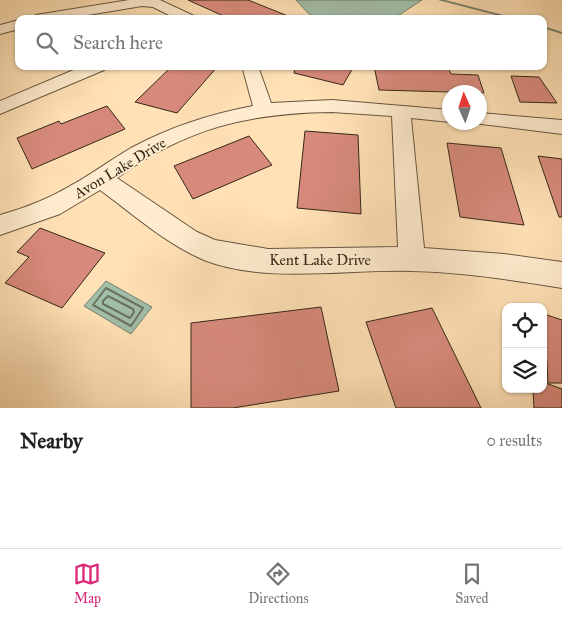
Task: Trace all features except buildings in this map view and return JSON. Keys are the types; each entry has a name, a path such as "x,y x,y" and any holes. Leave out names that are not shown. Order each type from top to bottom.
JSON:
{"street":[{"path":"61,15 142,2 156,3 181,15"},
{"path":"0,30 15,25"},
{"path":"0,108 89,70"},
{"path":"251,70 263,108"},
{"name":"Avon Lake Drive","path":"0,226 39,213 80,192 146,149 184,131 228,116 263,108 338,105 442,115"},
{"path":"401,111 412,259"},
{"path":"487,120 562,127"},
{"name":"Kent Lake Drive","path":"100,178 188,240 212,251 236,257 268,261 412,259 504,266 562,275"}],"water":[{"path":"296,0 422,0 399,15 311,15"},
{"path":"106,281 152,307 131,334 84,306"}],"waterway":[{"path":"440,0 501,15"},
{"path":"547,28 562,33"}]}
